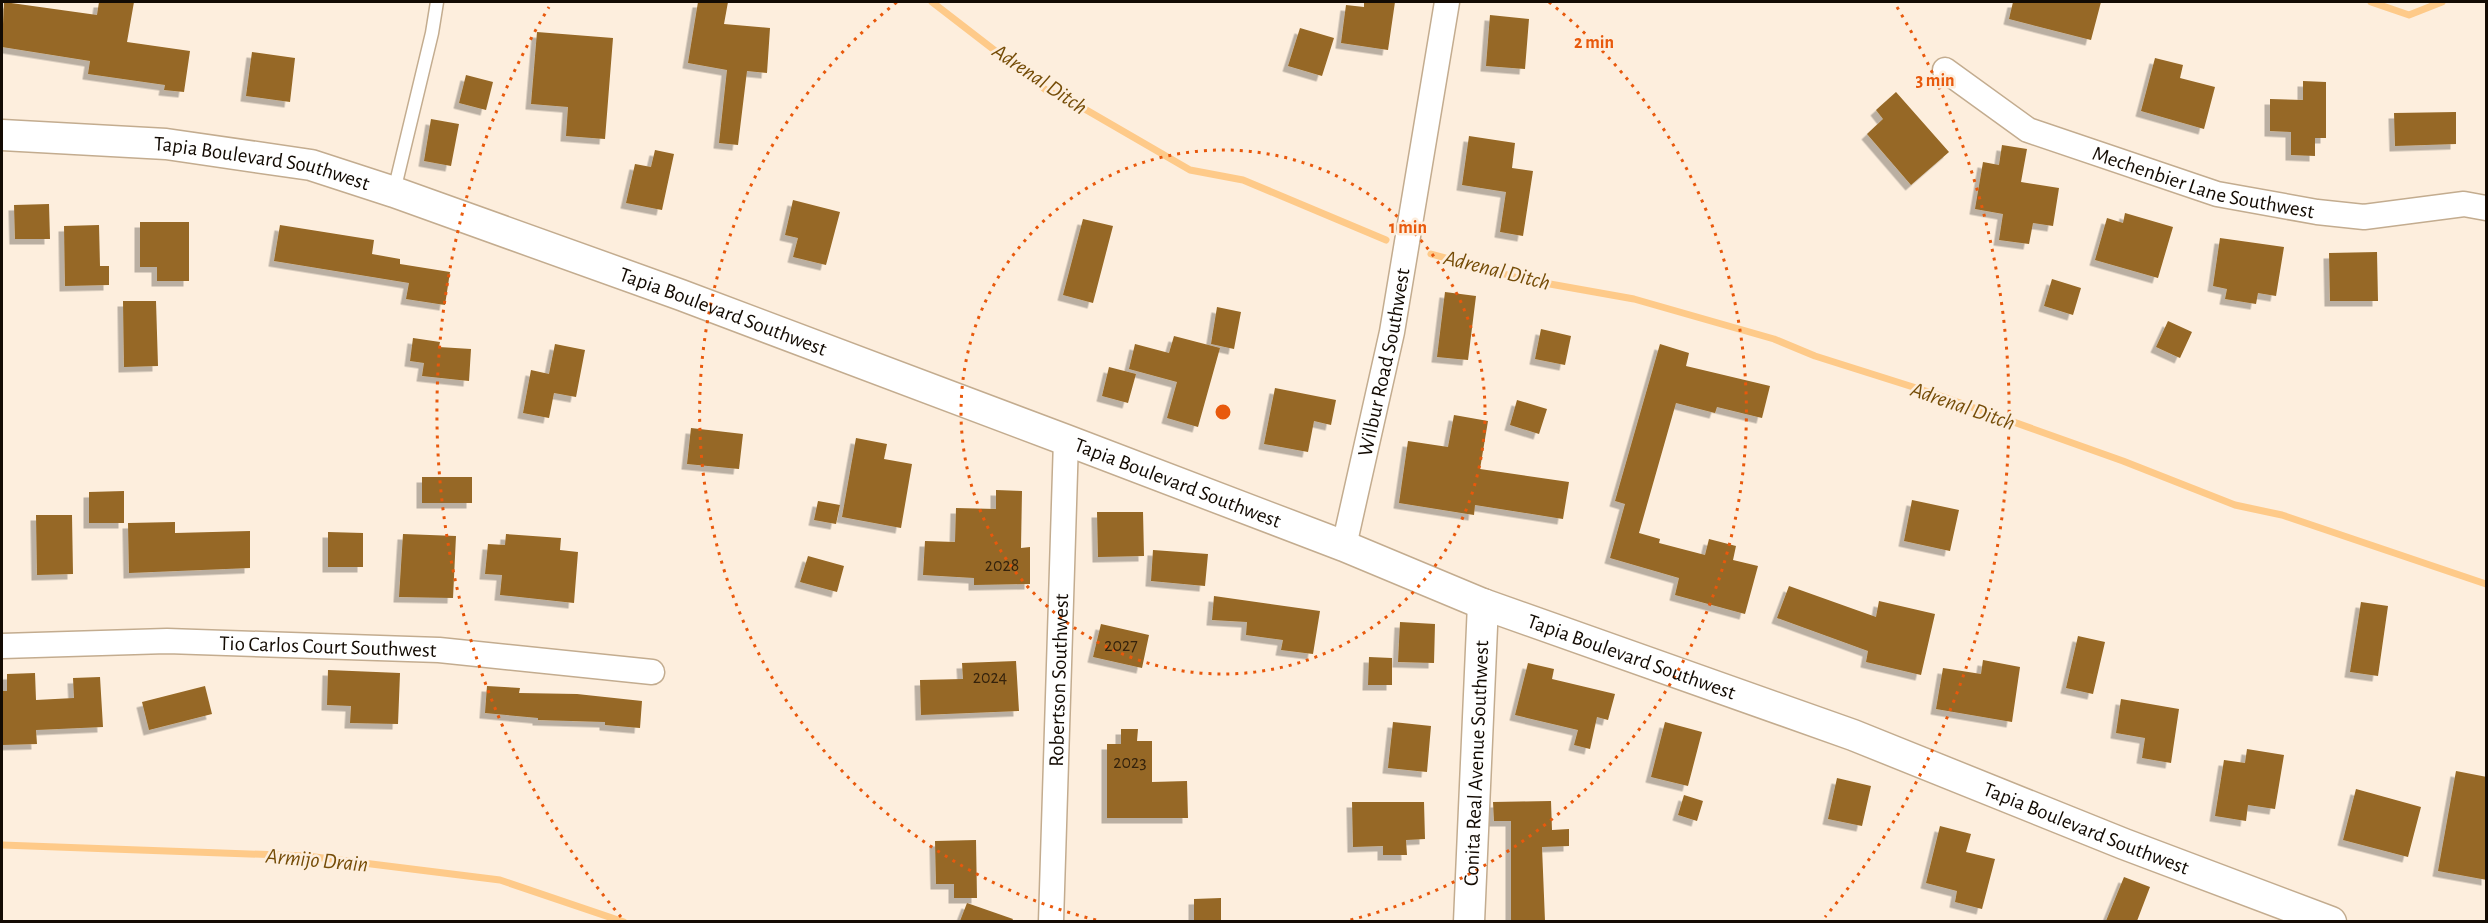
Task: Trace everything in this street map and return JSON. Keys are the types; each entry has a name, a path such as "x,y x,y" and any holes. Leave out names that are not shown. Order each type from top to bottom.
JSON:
{"street":[{"name":"Wilbur Road Southwest","path":"1344,546 1392,332 1447,2"},
{"name":"Mechenbier Lane Southwest","path":"1945,70 2028,130 2217,194 2317,212 2364,217 2464,204 2487,208"},
{"name":"Tapia Boulevard Southwest","path":"2,135 166,144 311,165 394,192 681,295 1344,546 1483,604 1853,735 2124,844 2331,921"},
{"name":"Robertson Southwest","path":"1051,921 1066,441"},
{"name":"Conita Real Avenue Southwest","path":"1469,921 1483,604"},
{"name":"Tio Carlos Court Southwest","path":"2,646 167,641 439,650 652,672"}],"lane":[{"path":"394,192 432,33 437,2"}],"building":[{"path":"4,2 97,15 99,2 134,2 127,42 190,51 184,92 164,90 165,85 88,74 90,61 2,47"},
{"path":"698,2 728,2 724,24 770,28 767,73 747,71 738,145 719,143 727,70 688,63"},
{"path":"1364,2 1395,2 1388,50 1341,43 1346,5 1364,7"},
{"path":"2013,2 2101,2 2091,40 2009,19"},
{"path":"1490,15 1529,19 1525,69 1486,66"},
{"path":"1300,28 1334,38 1322,76 1288,66"},
{"path":"537,32 613,38 605,139 566,136 568,107 531,104"},
{"path":"252,52 295,58 290,102 246,96"},
{"path":"2155,58 2183,65 2180,78 2215,87 2204,129 2141,111"},
{"path":"466,75 493,82 486,110 459,103"},
{"path":"2303,81 2326,82 2326,138 2315,138 2315,156 2291,155 2291,132 2270,131 2270,99 2303,100"},
{"path":"1896,92 1949,152 1911,185 1867,134 1883,119 1876,110"},
{"path":"2456,112 2456,144 2395,146 2394,113"},
{"path":"431,119 459,124 451,166 424,161"},
{"path":"1469,136 1515,143 1512,168 1533,171 1523,236 1500,232 1506,192 1462,185"},
{"path":"2002,145 2027,149 2021,182 2059,188 2053,226 2033,223 2029,244 1999,240 2003,214 1975,209 1983,162 1999,165"},
{"path":"655,150 674,154 662,210 626,203 635,164 651,167"},
{"path":"793,200 840,212 826,265 793,257 798,238 785,235"},
{"path":"49,204 50,239 15,239 14,205"},
{"path":"2125,213 2173,227 2158,278 2095,260 2107,218 2123,223"},
{"path":"1083,219 1113,226 1093,303 1063,295"},
{"path":"140,222 189,222 189,281 157,281 157,267 140,267"},
{"path":"99,225 100,266 109,266 109,285 65,286 64,226"},
{"path":"280,225 374,240 372,254 400,259 400,264 450,272 445,305 406,299 409,283 274,261"},
{"path":"2220,238 2284,247 2276,296 2258,293 2256,304 2225,299 2227,289 2213,286"},
{"path":"2377,252 2378,301 2330,301 2329,253"},
{"path":"2052,279 2081,288 2073,315 2044,306"},
{"path":"1445,292 1476,296 1468,360 1437,357"},
{"path":"123,301 156,301 158,366 124,367"},
{"path":"1217,307 1241,312 1234,349 1211,344"},
{"path":"2168,321 2192,332 2180,358 2156,347"},
{"path":"1541,329 1571,336 1565,365 1535,359"},
{"path":"1174,336 1220,348 1198,427 1167,418 1177,382 1129,369 1135,344 1169,353"},
{"path":"413,338 440,342 439,347 471,349 469,381 422,376 424,363 410,361"},
{"path":"555,344 585,350 576,397 554,393 549,418 523,413 531,370 549,374"},
{"path":"1660,344 1689,353 1686,366 1770,386 1762,418 1717,407 1715,413 1676,403 1639,533 1660,539 1659,543 1705,555 1709,539 1736,546 1733,560 1758,566 1745,614 1675,595 1679,578 1610,558 1625,504 1615,501"},
{"path":"1109,367 1136,374 1128,403 1102,396"},
{"path":"1275,388 1336,400 1331,425 1314,421 1308,452 1264,444"},
{"path":"1517,400 1547,409 1539,434 1510,425"},
{"path":"1454,415 1488,421 1480,469 1569,482 1563,519 1475,505 1474,515 1399,503 1408,441 1448,447"},
{"path":"691,428 743,434 739,469 687,464"},
{"path":"856,438 887,444 884,459 912,464 901,528 842,517"},
{"path":"422,477 472,477 472,503 422,503"},
{"path":"996,490 1022,491 1021,548 1030,547 1030,584 974,585 974,578 923,575 925,541 955,542 956,508 996,509"},
{"path":"124,491 124,523 89,523 89,492"},
{"path":"1912,500 1959,510 1950,551 1904,541"},
{"path":"818,501 840,505 836,524 814,520"},
{"path":"1097,512 1143,512 1144,556 1098,557"},
{"path":"36,515 72,515 73,574 37,575"},
{"path":"175,522 175,533 250,531 250,568 129,573 128,523"},
{"path":"328,532 363,533 363,567 328,567"},
{"path":"403,534 456,536 453,598 399,597"},
{"path":"506,534 561,538 560,550 578,552 574,603 500,595 502,575 485,574 488,544 505,545"},
{"path":"1153,550 1208,554 1205,586 1151,581"},
{"path":"808,556 844,566 837,592 800,582"},
{"path":"1789,586 1876,617 1879,601 1935,614 1921,675 1866,662 1868,651 1777,618"},
{"path":"1214,596 1320,611 1313,654 1281,650 1283,640 1246,635 1247,622 1212,620"},
{"path":"2361,602 2388,606 2378,676 2350,672"},
{"path":"1400,622 1435,624 1434,663 1398,662"},
{"path":"1101,624 1149,635 1142,668 1093,657"},
{"path":"2078,636 2105,642 2093,694 2066,688"},
{"path":"1369,657 1392,658 1392,685 1368,685"},
{"path":"1983,660 2020,667 2012,722 1936,709 1943,668 1981,674"},
{"path":"1016,661 1019,711 921,715 920,680 963,679 962,663"},
{"path":"1528,663 1554,669 1552,679 1615,694 1608,720 1597,717 1590,749 1574,745 1578,730 1515,715"},
{"path":"328,670 400,673 398,724 350,723 351,706 327,705"},
{"path":"35,673 36,700 74,698 73,678 100,677 103,727 36,730 37,744 2,745 2,691 7,691 7,674"},
{"path":"205,686 212,714 149,730 142,702"},
{"path":"487,686 520,688 519,693 577,694 642,701 640,728 605,725 605,722 538,720 538,718 485,713"},
{"path":"2121,699 2179,709 2171,763 2142,758 2145,738 2116,733"},
{"path":"1393,722 1431,726 1427,772 1388,768"},
{"path":"1665,722 1702,732 1688,786 1651,777"},
{"path":"1121,729 1138,729 1137,741 1152,741 1152,782 1187,781 1188,818 1107,818 1107,744 1121,744"},
{"path":"2247,749 2284,755 2275,809 2248,805 2246,821 2215,816 2224,760 2245,763"},
{"path":"2456,771 2487,777 2487,880 2438,871"},
{"path":"1837,778 1871,786 1862,826 1828,819"},
{"path":"2356,789 2421,807 2408,857 2343,840"},
{"path":"1684,795 1703,801 1697,821 1678,815"},
{"path":"1551,801 1552,830 1569,829 1569,846 1542,847 1545,921 1511,921 1511,821 1494,821 1493,802"},
{"path":"1352,802 1424,802 1425,839 1406,840 1407,855 1383,855 1383,846 1353,847"},
{"path":"1940,826 1971,834 1966,852 1995,859 1982,909 1955,902 1957,891 1926,883"},
{"path":"976,840 977,898 954,898 954,884 936,884 935,841"},
{"path":"2124,877 2150,887 2137,921 2106,921"},
{"path":"1221,898 1221,921 1194,921 1194,899"},
{"path":"967,903 1013,919 1012,921 960,921"}],"waterway":[{"name":"Adrenal Ditch","path":"932,2 1046,90 1083,108 1190,170 1243,180 1386,240"},
{"path":"2371,2 2409,15 2442,2"},
{"name":"Adrenal Ditch","path":"1431,254 1522,279 1634,299 1774,339 1815,356 1932,393 2123,461 2235,505 2282,515 2486,584"},
{"name":"Armijo Drain","path":"2,845 307,856 500,880 624,922"}]}
